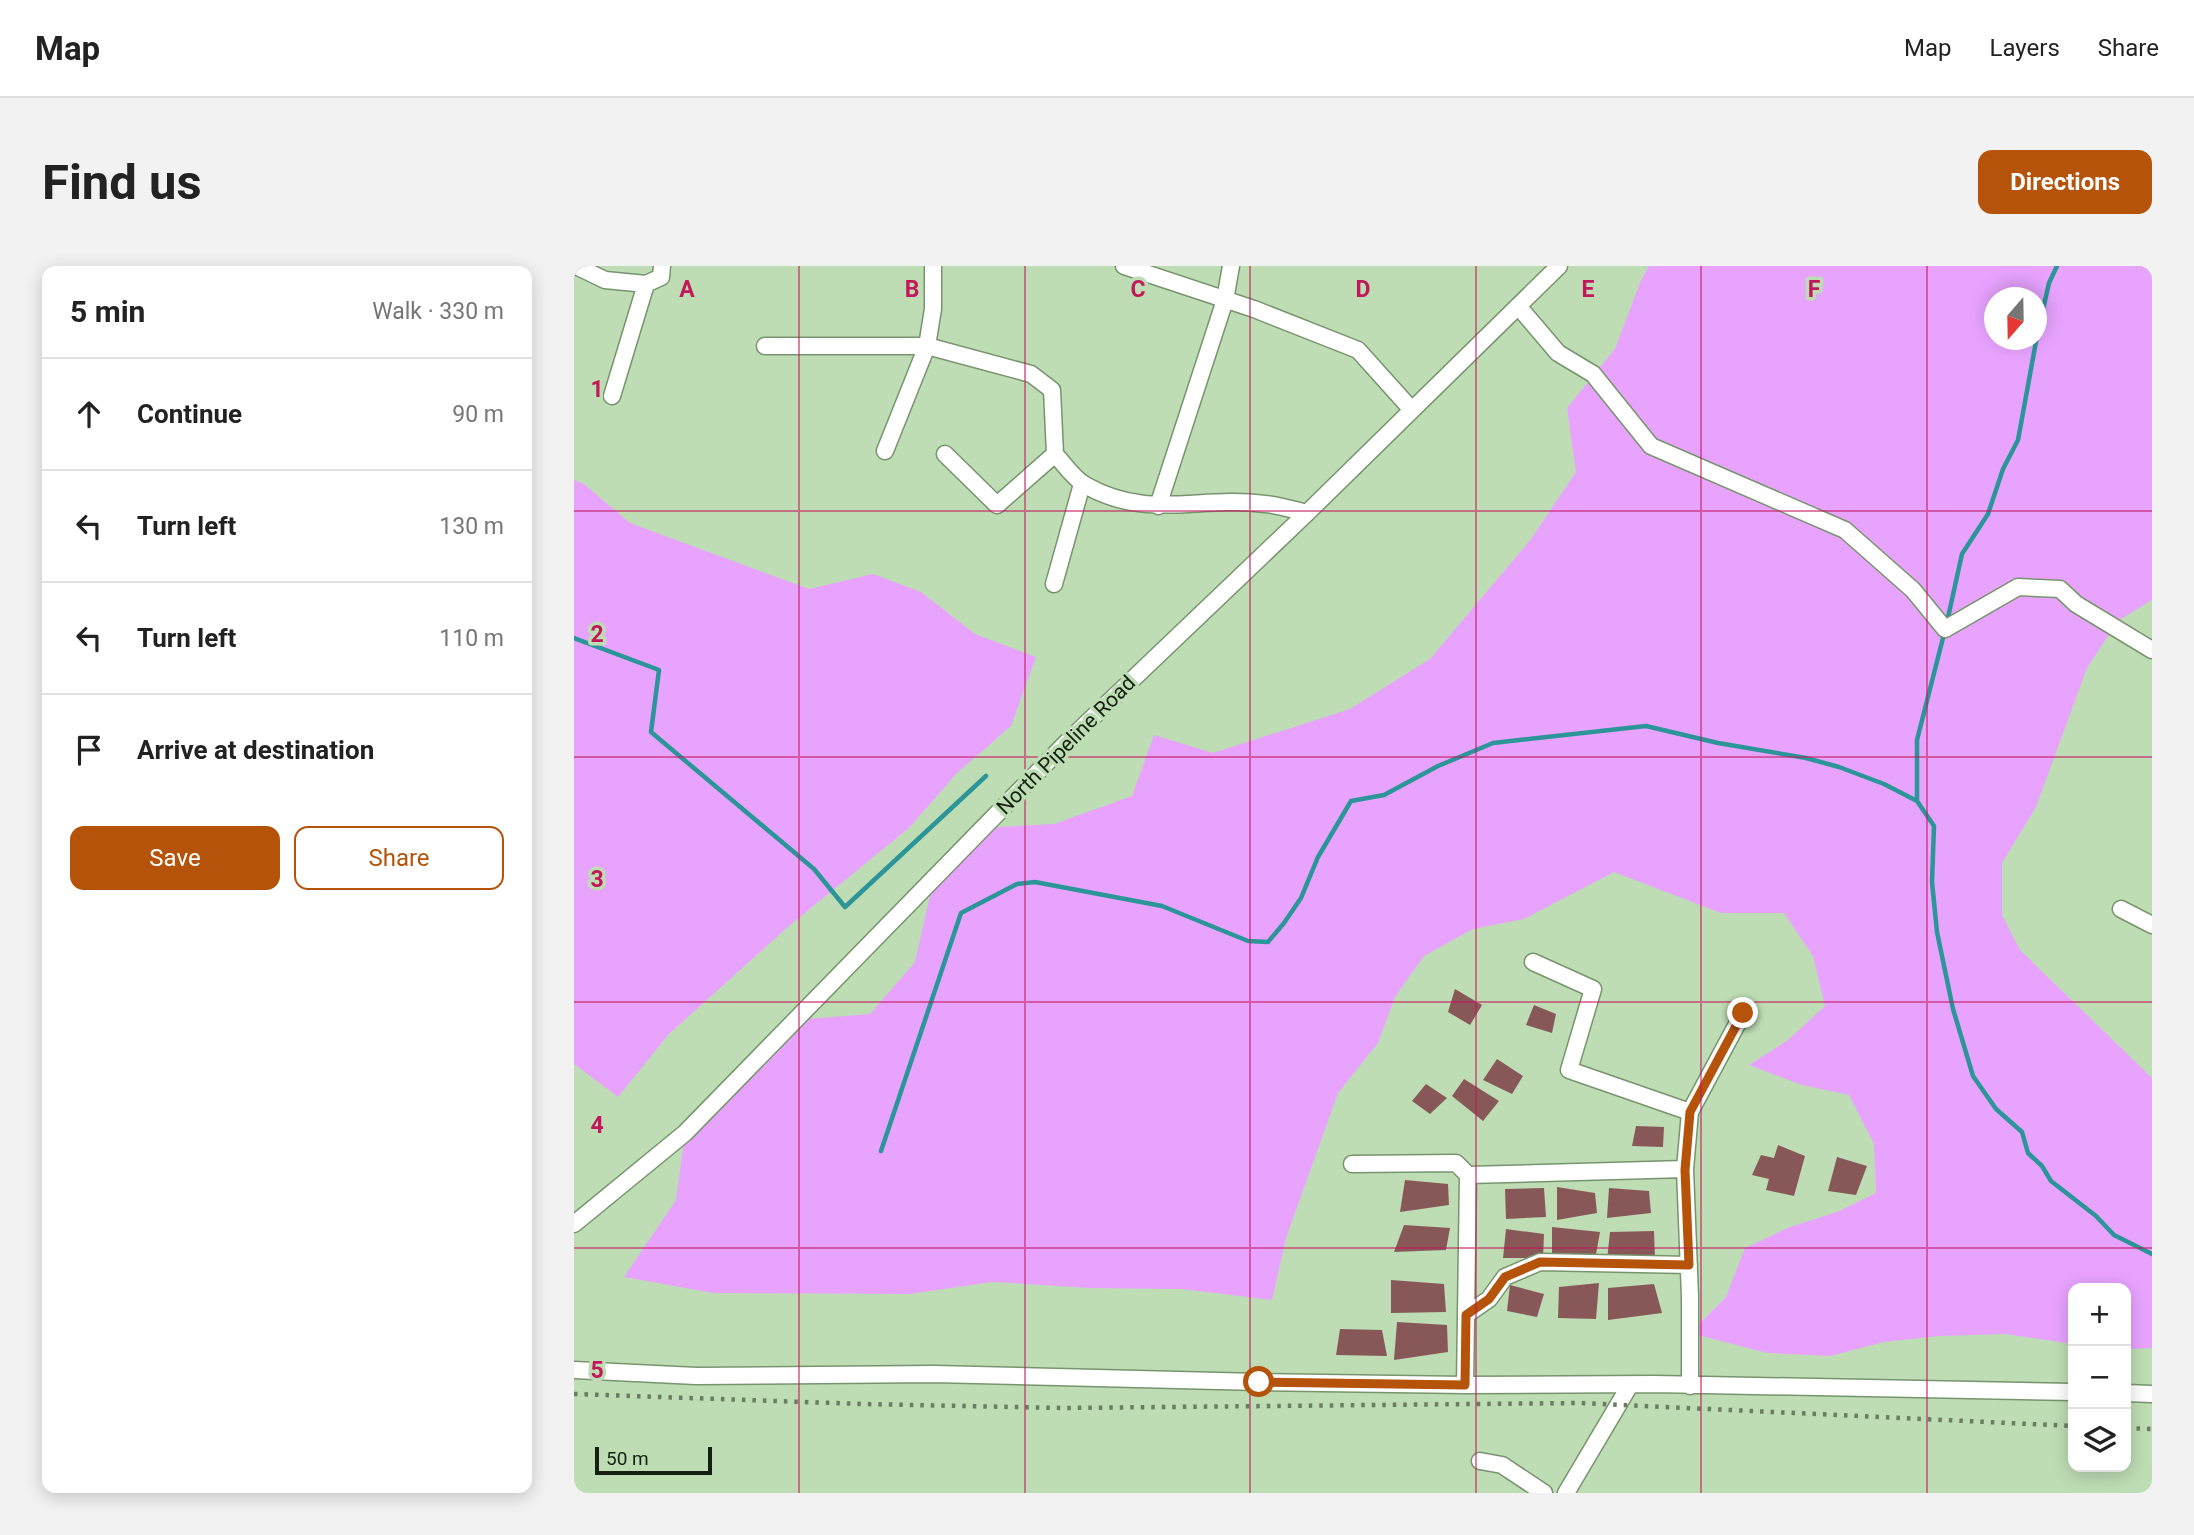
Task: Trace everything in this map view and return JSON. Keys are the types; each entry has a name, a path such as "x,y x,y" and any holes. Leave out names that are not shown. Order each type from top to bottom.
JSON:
{"street":[{"path":"576,266 605,280 646,284 661,277 662,266"},
{"path":"885,451 927,346 933,309 933,266"},
{"path":"1124,266 1329,337 1358,350 1411,409"},
{"path":"1158,506 1225,300 1231,266"},
{"name":"North Pipeline Road","path":"574,1224 685,1132 1069,740 1307,513 1559,266"},
{"path":"612,396 646,284"},
{"path":"1518,306 1558,353 1593,374 1651,446 1846,530 1913,590 1945,629 2018,587 2060,589 2076,604 2152,650"},
{"path":"765,346 927,346 1031,374 1052,390 1055,454 1082,484 1119,501 1158,506 1264,503 1307,513"},
{"path":"945,454 997,505 1055,454"},
{"path":"1054,584 1082,484"},
{"path":"2121,909 2152,925"},
{"path":"1533,962 1593,989 1569,1070 1690,1112"},
{"path":"1690,1386 1685,1170 1690,1112 1743,1013"},
{"path":"1352,1164 1456,1163 1468,1175 1465,1385"},
{"path":"1468,1175 1685,1170"},
{"path":"1466,1315 1489,1299 1505,1277 1540,1262 1689,1265"},
{"path":"574,1370 696,1376 934,1374 1465,1385 2068,1392"},
{"path":"1566,1493 1630,1385"},
{"path":"2131,1393 2152,1394"},
{"path":"1480,1461 1502,1465 1544,1493"}],"shaded area":[{"path":"1649,266 2152,266 2152,600 2118,621 2087,668 2036,807 2002,863 2002,915 2020,950 2152,1078 2152,1348 2131,1349 2131,1283 2068,1283 2068,1343 2005,1334 1939,1336 1884,1342 1830,1356 1767,1353 1690,1333 1726,1297 1745,1248 1790,1227 1837,1212 1876,1193 1874,1144 1849,1095 1802,1085 1749,1065 1788,1040 1825,1006 1813,956 1784,913 1721,913 1614,872 1524,919 1473,929 1424,956 1395,997 1378,1043 1338,1093 1286,1238 1272,1300 1181,1289 1089,1288 992,1282 909,1294 713,1293 624,1277 676,1200 685,1133 795,1020 870,1014 915,962 934,878 982,828 1054,824 1132,796 1154,735 1213,753 1350,709 1430,659 1531,539 1576,472 1567,408 1615,349"},
{"path":"574,480 584,484 630,523 809,589 873,574 921,592 975,634 1036,657 1011,726 957,773 910,827 789,926 669,1034 618,1097 574,1064"}],"building":[{"path":"1455,989 1482,1005 1470,1025 1448,1012"},
{"path":"1534,1005 1556,1014 1552,1033 1526,1025"},
{"path":"1497,1059 1523,1076 1512,1094 1483,1080"},
{"path":"1464,1079 1499,1101 1483,1121 1452,1096"},
{"path":"1426,1084 1447,1098 1430,1114 1412,1101"},
{"path":"1636,1126 1664,1127 1663,1147 1632,1146"},
{"path":"1778,1145 1805,1156 1794,1196 1766,1190 1769,1179 1752,1175 1761,1155 1774,1158"},
{"path":"1837,1157 1867,1166 1856,1195 1828,1191"},
{"path":"1405,1180 1448,1184 1449,1205 1400,1212"},
{"path":"1557,1187 1595,1193 1597,1213 1557,1220"},
{"path":"1544,1188 1546,1217 1506,1219 1505,1189"},
{"path":"1609,1188 1649,1191 1651,1213 1607,1218"},
{"path":"1404,1225 1450,1228 1446,1250 1394,1252"},
{"path":"1552,1227 1600,1232 1595,1260 1552,1257"},
{"path":"1506,1229 1544,1234 1543,1258 1503,1258"},
{"path":"1654,1231 1655,1259 1607,1260 1610,1232"},
{"path":"1391,1280 1444,1284 1446,1312 1391,1313"},
{"path":"1599,1283 1596,1319 1558,1318 1559,1287"},
{"path":"1654,1284 1662,1313 1608,1320 1608,1288"},
{"path":"1510,1285 1544,1294 1537,1317 1507,1311"},
{"path":"1397,1322 1447,1325 1448,1352 1394,1360"},
{"path":"1340,1329 1382,1330 1387,1356 1336,1355"}],"waterway":[{"path":"1947,622 1962,554 1988,514 2003,469 2018,440 2037,336 2049,283 2057,266"},
{"path":"1917,801 1917,740 1944,634"},
{"path":"574,638 659,670 651,732 814,869 845,907 986,776"},
{"path":"881,1151 961,913 1017,884 1035,882 1162,906 1248,941 1268,942 1301,898 1318,857 1351,801 1384,795 1438,766 1493,743 1646,726 1839,767 1884,784 1917,801 1934,826 1932,882 1937,932 1953,1009 1973,1076 1996,1109 2022,1132 2028,1153 2042,1166 2051,1181 2096,1216 2114,1235 2152,1254"}],"railway":[{"path":"574,1394 1064,1408 1580,1403 2068,1426"},
{"path":"2131,1428 2152,1429"}],"route":[{"path":"1259,1382 1465,1385 1466,1315 1489,1299 1505,1277 1540,1262 1689,1265 1685,1170 1690,1112 1743,1013"}]}
